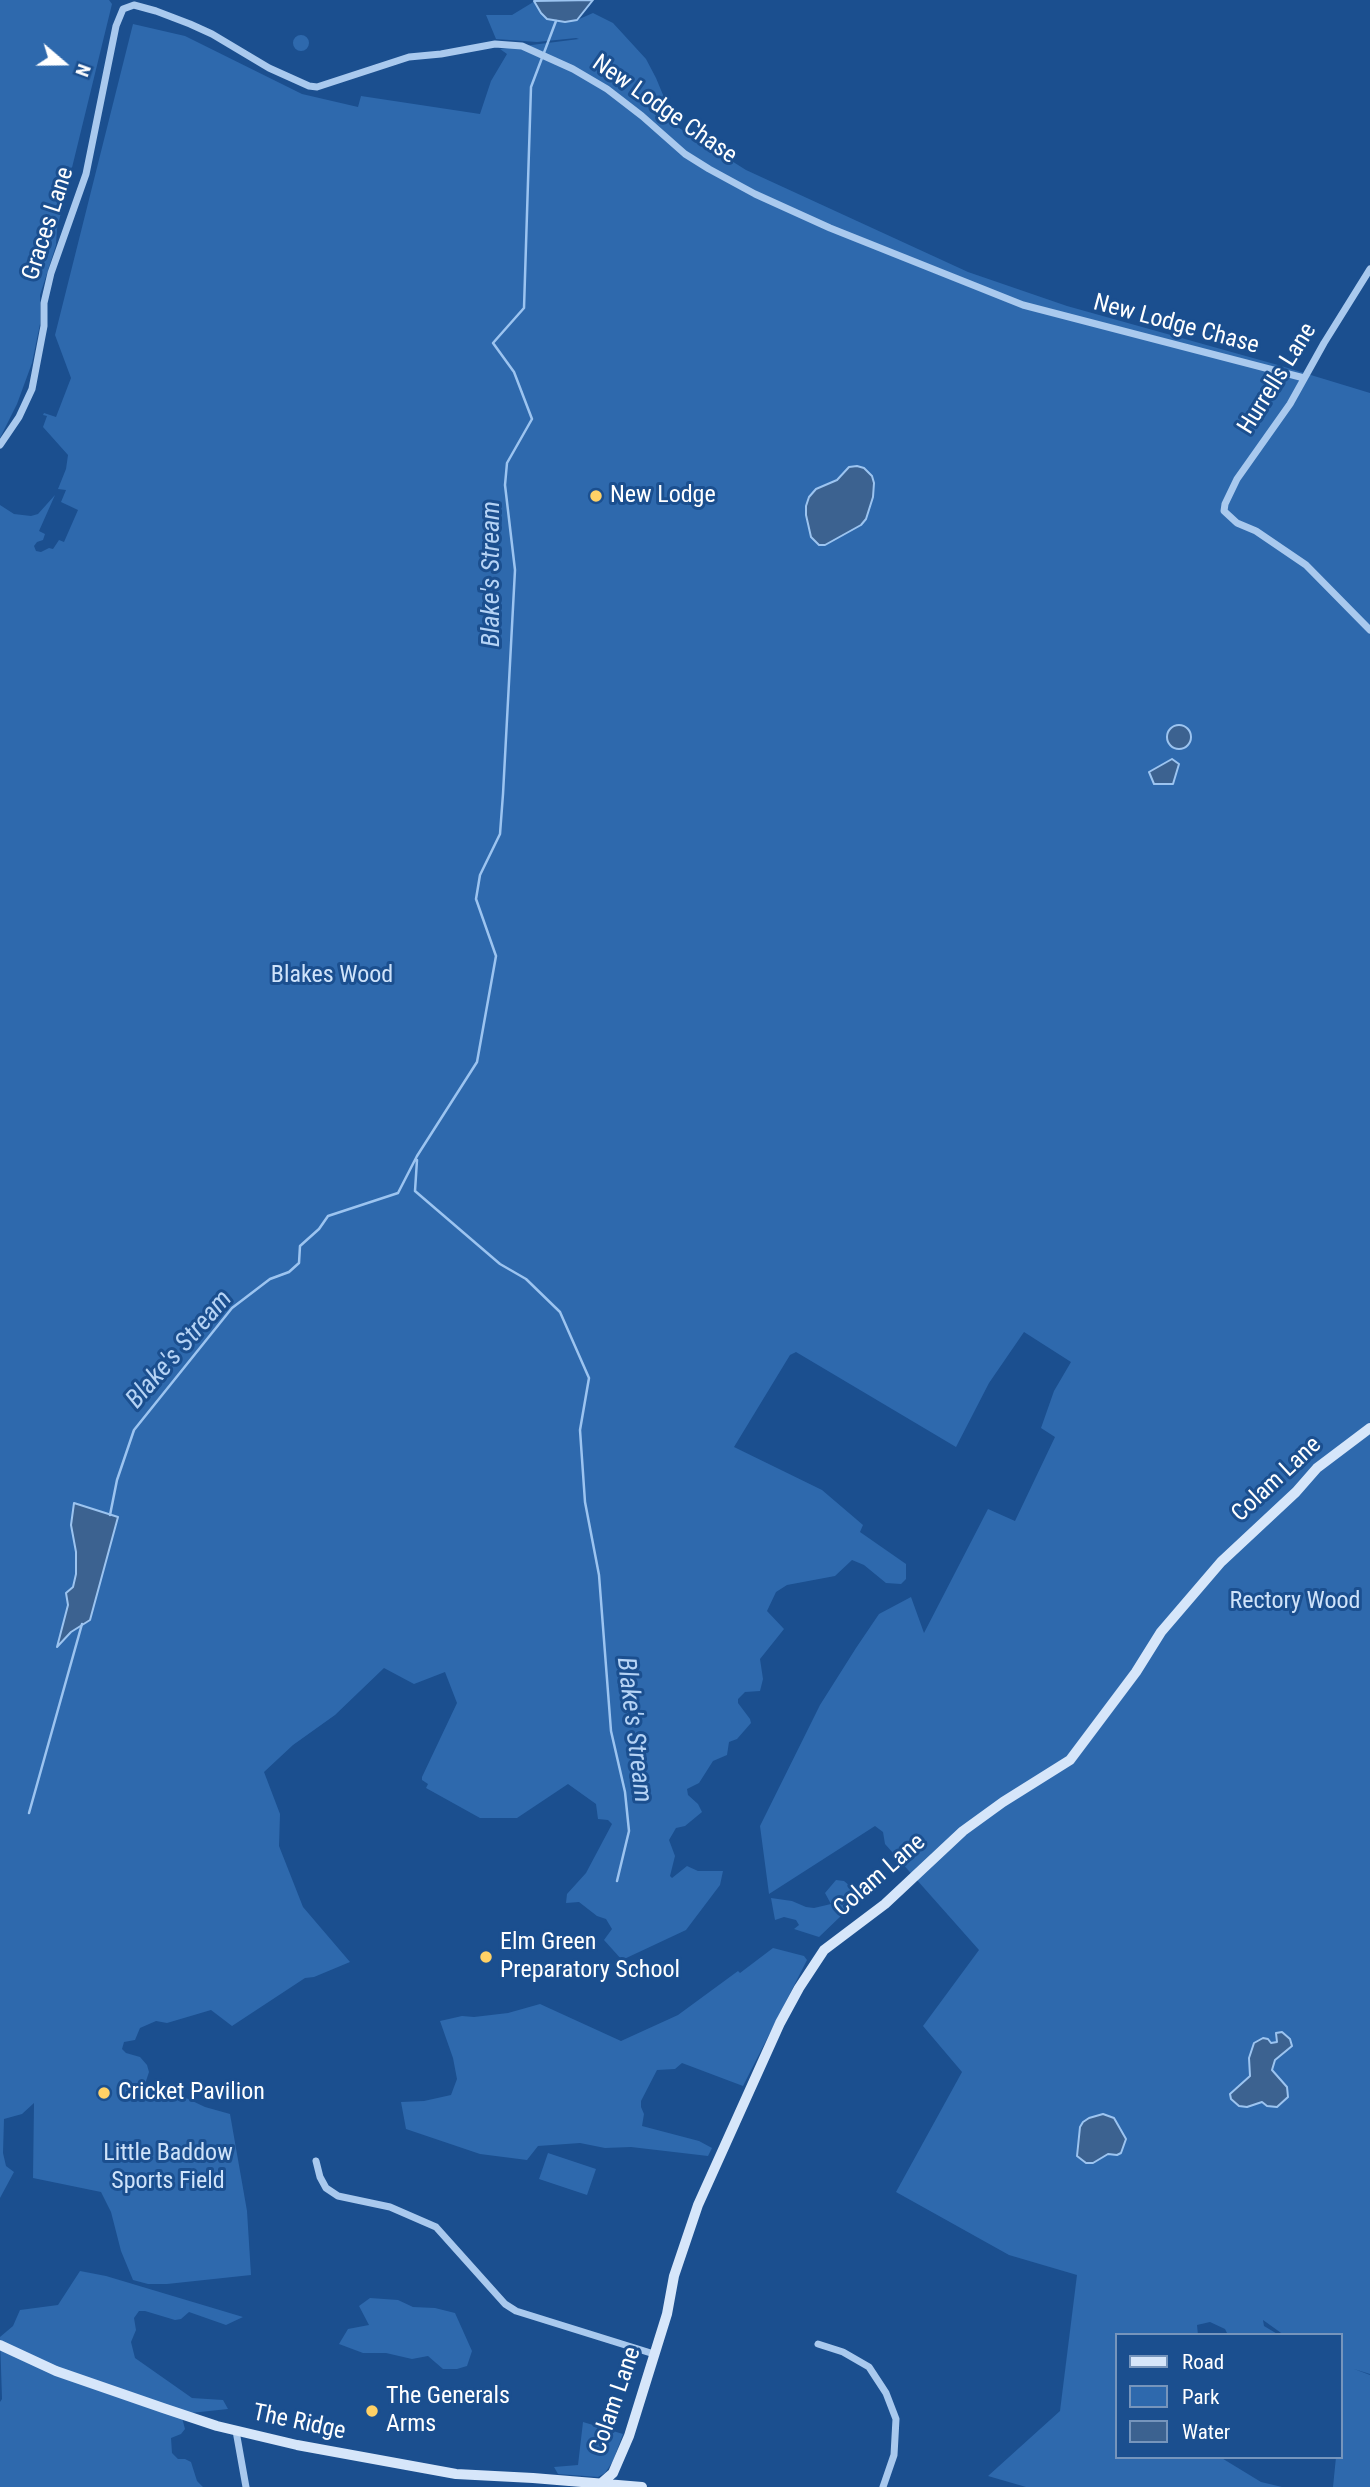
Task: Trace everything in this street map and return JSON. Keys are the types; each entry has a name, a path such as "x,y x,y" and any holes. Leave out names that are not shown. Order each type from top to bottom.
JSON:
{"street":[{"name":"New Lodge Chase","path":"123,9 134,5 190,24 269,68 317,87 410,57 495,44 522,46 573,69 607,89 685,155 755,194 830,228 1023,305 1304,378"},
{"name":"Graces Lane","path":"0,445 19,417 32,389 51,273 86,174 116,26 123,9"},
{"name":"Hurrells Lane","path":"1370,269 1330,332 1290,404 1237,479 1224,511 1237,523 1256,531 1306,565 1370,630"},
{"name":"Colam Lane","path":"600,2485 613,2473 628,2436 667,2314 674,2276 698,2205 780,2023 824,1950 885,1904 963,1831 1070,1760 1136,1672 1161,1632 1224,1559 1296,1492 1317,1468 1370,1428"},
{"path":"316,2161 326,2188 338,2196 390,2207 436,2227 505,2304 516,2311 654,2354"},
{"path":"818,2344 843,2352 869,2367 886,2393 896,2419 894,2455 883,2487"},
{"name":"The Ridge","path":"0,2345 68,2375 236,2431 297,2445 456,2474 642,2487"},
{"path":"236,2431 246,2487"}],"green space":[{"path":"0,0 109,0 112,4 57,229 56,245 40,295 40,324 32,363 17,404 0,438"},
{"path":"535,1 547,18 553,21 577,20 593,13 613,23 646,59 676,126 746,170 968,272 1067,306 1370,393 1370,2374 1354,2369 1370,2375 1370,2487 1333,2487 1336,2459 1342,2459 1342,2333 1281,2333 1263,2320 1264,2326 1276,2333 1227,2333 1225,2329 1210,2322 1197,2325 1198,2333 1114,2333 1114,2459 1223,2459 1261,2482 1282,2487 1026,2487 988,2476 1060,2411 1077,2275 1009,2255 896,2192 962,2072 923,2026 979,1950 885,1844 883,1832 875,1826 769,1894 760,1826 820,1705 879,1614 911,1597 924,1633 988,1509 1015,1521 1055,1437 1041,1428 1054,1391 1071,1362 1024,1332 989,1383 956,1447 796,1352 790,1355 734,1447 822,1490 863,1525 860,1532 906,1564 906,1579 901,1584 886,1583 864,1565 852,1560 835,1576 787,1585 776,1592 767,1611 784,1629 760,1659 763,1679 760,1691 745,1692 738,1699 751,1723 737,1739 729,1742 727,1755 713,1761 699,1783 687,1789 688,1795 702,1812 685,1826 676,1828 669,1840 675,1856 670,1876 672,1878 687,1866 698,1871 723,1871 720,1885 686,1930 622,1960 604,1940 612,1929 606,1919 597,1916 579,1902 566,1903 567,1894 586,1873 612,1824 608,1820 598,1819 596,1804 568,1784 517,1818 480,1818 426,1788 428,1784 422,1777 457,1703 445,1672 414,1684 384,1668 335,1715 293,1745 264,1772 280,1814 279,1846 303,1907 350,1962 305,1978 232,2026 211,2010 167,2023 156,2021 140,2028 135,2040 124,2042 122,2049 140,2057 147,2065 149,2072 145,2084 169,2090 205,2107 230,2114 247,2211 251,2275 167,2284 148,2284 133,2280 121,2251 111,2212 101,2192 33,2178 34,2103 22,2114 4,2119 3,2153 6,2166 14,2172 0,2198 0,505 14,514 31,516 38,514 55,495 39,531 45,534 43,540 34,546 36,551 41,552 53,549 59,540 64,542 78,510 61,502 66,490 58,489 68,455 43,427 47,416 43,415 44,413 56,417 71,378 55,335 133,24 185,36 302,94 358,107 361,96 480,114 491,81 507,54 500,49 579,39 537,42 496,39 486,15 512,15"},
{"path":"298,35 304,35 309,43 307,49 298,51 293,46 293,40"},
{"path":"836,1880 844,1881 851,1887 843,1914 819,1937 794,1929 799,1925 796,1920 784,1917 775,1920 771,1898 814,1908 831,1904 825,1893"},
{"path":"773,1948 804,1956 807,1960 743,2086 682,2063 675,2069 657,2070 641,2101 644,2114 642,2126 699,2141 712,2148 708,2156 631,2147 605,2148 580,2143 538,2146 527,2160 480,2154 406,2129 401,2102 424,2101 451,2095 457,2079 440,2021 462,2016 508,2013 540,2004 621,2041 678,2015"},
{"path":"548,2153 596,2169 587,2195 539,2179"},
{"path":"80,2271 106,2276 243,2317 226,2325 189,2312 181,2319 175,2320 145,2311 139,2311 134,2318 136,2330 131,2342 135,2358 192,2398 223,2400 228,2409 181,2414 185,2429 171,2438 172,2453 178,2459 191,2462 197,2481 203,2487 0,2487 0,2337 13,2326 20,2310 58,2305"},
{"path":"370,2298 398,2300 413,2307 435,2308 455,2313 472,2351 467,2366 443,2369 428,2356 412,2359 386,2353 363,2353 339,2344 348,2329 369,2325 359,2306"},
{"path":"583,2422 623,2434 613,2461 605,2473 598,2477 558,2474 554,2467 578,2465"}],"water":[{"path":"593,0 577,20 565,22 547,19 534,1"},
{"path":"849,467 864,468 872,476 874,483 866,519 861,525 825,545 819,545 811,537 806,515 809,497 816,489 837,480"},
{"path":"1179,725 1188,728 1191,737 1188,746 1179,749 1170,746 1167,737 1170,728"},
{"path":"1172,759 1179,764 1173,784 1154,784 1149,772"},
{"path":"74,1503 118,1517 90,1620 71,1632 57,1647 68,1605 66,1593 73,1587 76,1574 76,1552 71,1525"},
{"path":"1282,2032 1290,2039 1292,2046 1275,2060 1272,2070 1287,2087 1288,2097 1277,2107 1267,2106 1262,2102 1247,2107 1239,2106 1231,2099 1230,2094 1250,2076 1249,2058 1254,2043 1263,2038 1271,2043 1277,2042 1276,2033"},
{"path":"1103,2114 1114,2118 1126,2139 1121,2153 1108,2154 1093,2163 1086,2163 1077,2156 1080,2127 1089,2118"}],"waterway":[{"name":"Blake's Stream","path":"110,1515 117,1480 134,1430 232,1308 270,1279 289,1272 299,1263 300,1246 319,1229 328,1216 398,1193 417,1156 477,1062 496,956 476,899 480,875 500,834 515,570 505,485 507,463 532,419 514,372 493,343 524,308 531,87 556,21"},
{"name":"Blake's Stream","path":"417,1160 415,1191 500,1264 526,1279 560,1312 589,1378 580,1430 585,1502 599,1575 611,1731 625,1792 629,1831 617,1881"},
{"name":"Blake's Stream","path":"29,1813 82,1624"}],"place":[{"name":"New Lodge","path":"596,496"},
{"name":"Elm Green Preparatory School","path":"486,1957"},
{"name":"Cricket Pavilion","path":"104,2093"},
{"name":"The Generals Arms","path":"372,2411"}],"park label":[{"name":"Blakes Wood","path":"332,976"},
{"name":"Rectory Wood","path":"1295,1602"},
{"name":"Little Baddow Sports Field","path":"168,2168"}]}
